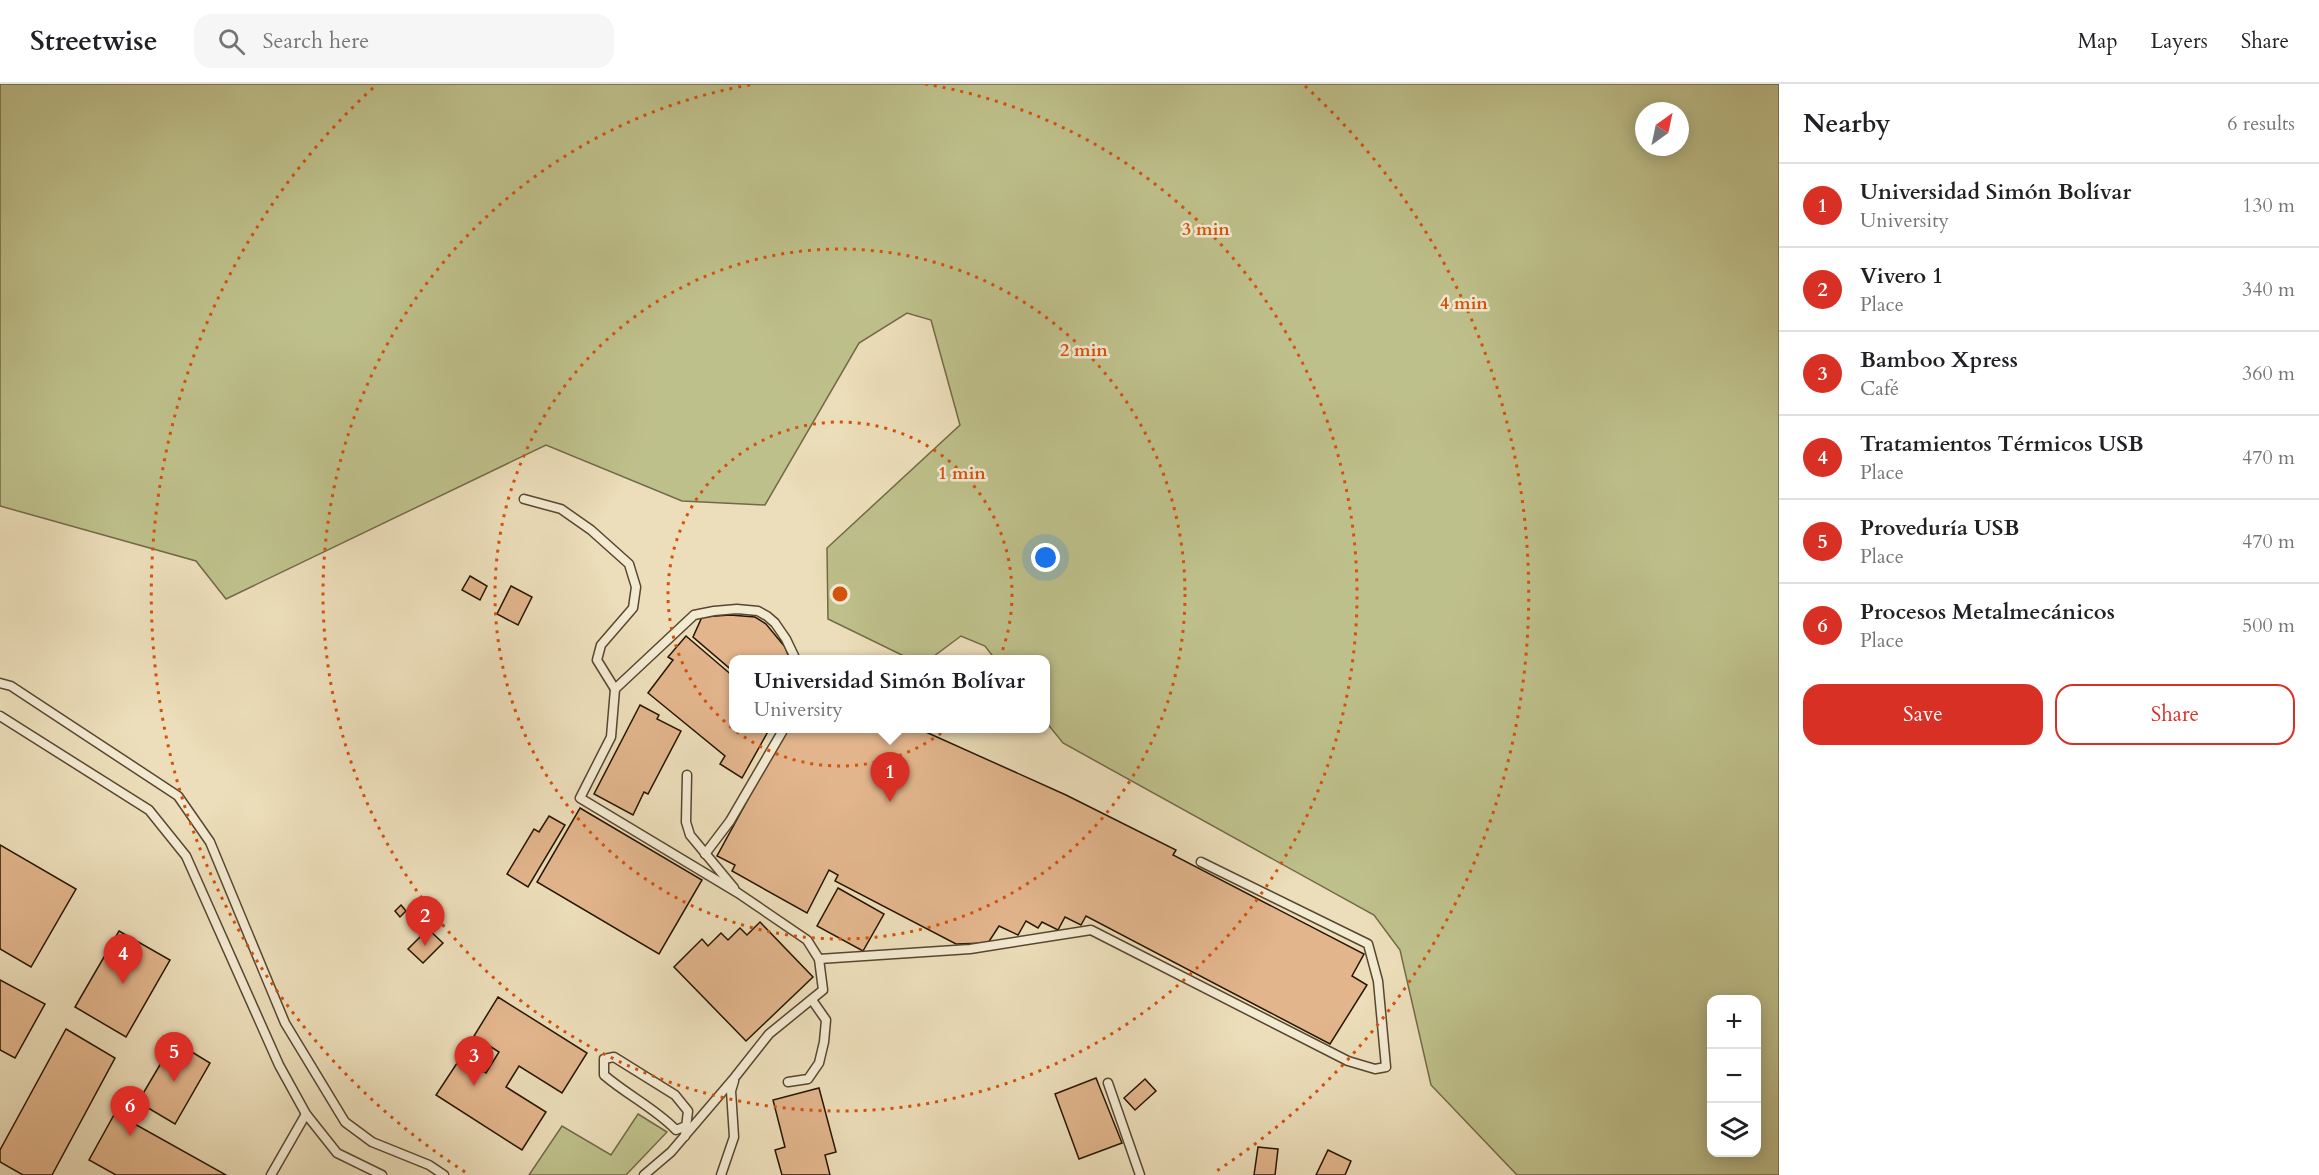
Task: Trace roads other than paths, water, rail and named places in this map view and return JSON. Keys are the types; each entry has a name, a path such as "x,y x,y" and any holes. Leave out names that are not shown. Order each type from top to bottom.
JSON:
{"lane":[{"path":"524,499 561,509 591,530 629,564 636,587 633,608 601,645 597,660 606,679 615,689"},
{"path":"644,1175 671,1152 769,1034 823,990 819,959 807,940 738,893 580,798 611,737 615,689 694,615 737,609 758,611 775,623 794,655"},
{"path":"0,683 11,686 178,796 210,842 285,1023 345,1122 372,1142 429,1165 444,1175"},
{"path":"0,716 148,810 186,856 279,1065 306,1114 337,1153 382,1175"},
{"path":"705,854 730,821 781,733"},
{"path":"687,775 686,822 690,835 738,893"},
{"path":"819,959 970,949 1091,930 1348,1061 1375,1069 1386,1067 1378,981 1368,944 1201,862"},
{"path":"788,1082 808,1079 819,1063 826,1020 812,1000"},
{"path":"685,1136 688,1111 675,1095 614,1057 604,1059 604,1075 616,1086 666,1120 676,1130 686,1126"},
{"path":"721,1175 734,1137 731,1091 735,1077"},
{"path":"1107,1083 1140,1175"},
{"path":"271,1175 306,1114"}],"place":[{"name":"Universidad Simón Bolívar","path":"890,802"},
{"name":"Vivero 1","path":"425,946"},
{"name":"Tratamientos Térmicos USB","path":"123,984"},
{"name":"Proveduría USB","path":"174,1082"},
{"name":"Bamboo Xpress","path":"474,1086"},
{"name":"Procesos Metalmecánicos","path":"130,1136"}]}
